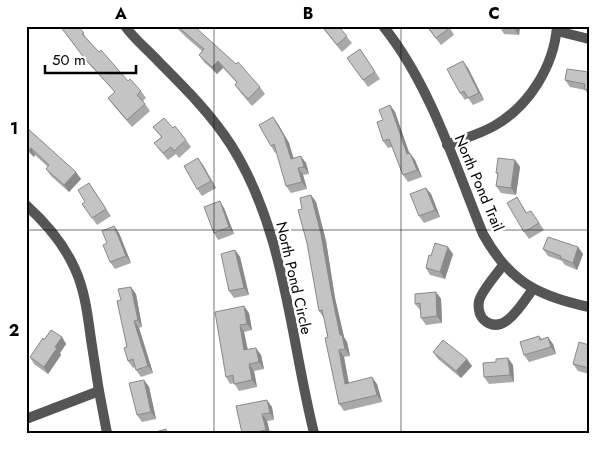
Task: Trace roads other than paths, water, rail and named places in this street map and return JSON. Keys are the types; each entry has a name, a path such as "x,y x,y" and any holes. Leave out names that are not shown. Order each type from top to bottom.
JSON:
{"street":[{"name":"North Pond Circle","path":"125,26 201,104 230,145 248,175 263,210 279,264 305,398 314,433"},
{"name":"North Pond Trail","path":"383,26 407,60 421,85 483,234 503,265 532,289 560,301 589,307"},
{"path":"447,145 492,127 508,118 521,105 543,74 552,52 557,29 589,38"},
{"path":"26,205 48,227 75,269 85,299 107,433"},
{"path":"503,265 480,299 478,310 484,320 495,325 505,322 511,318 532,289"},
{"path":"26,419 99,391"}]}
